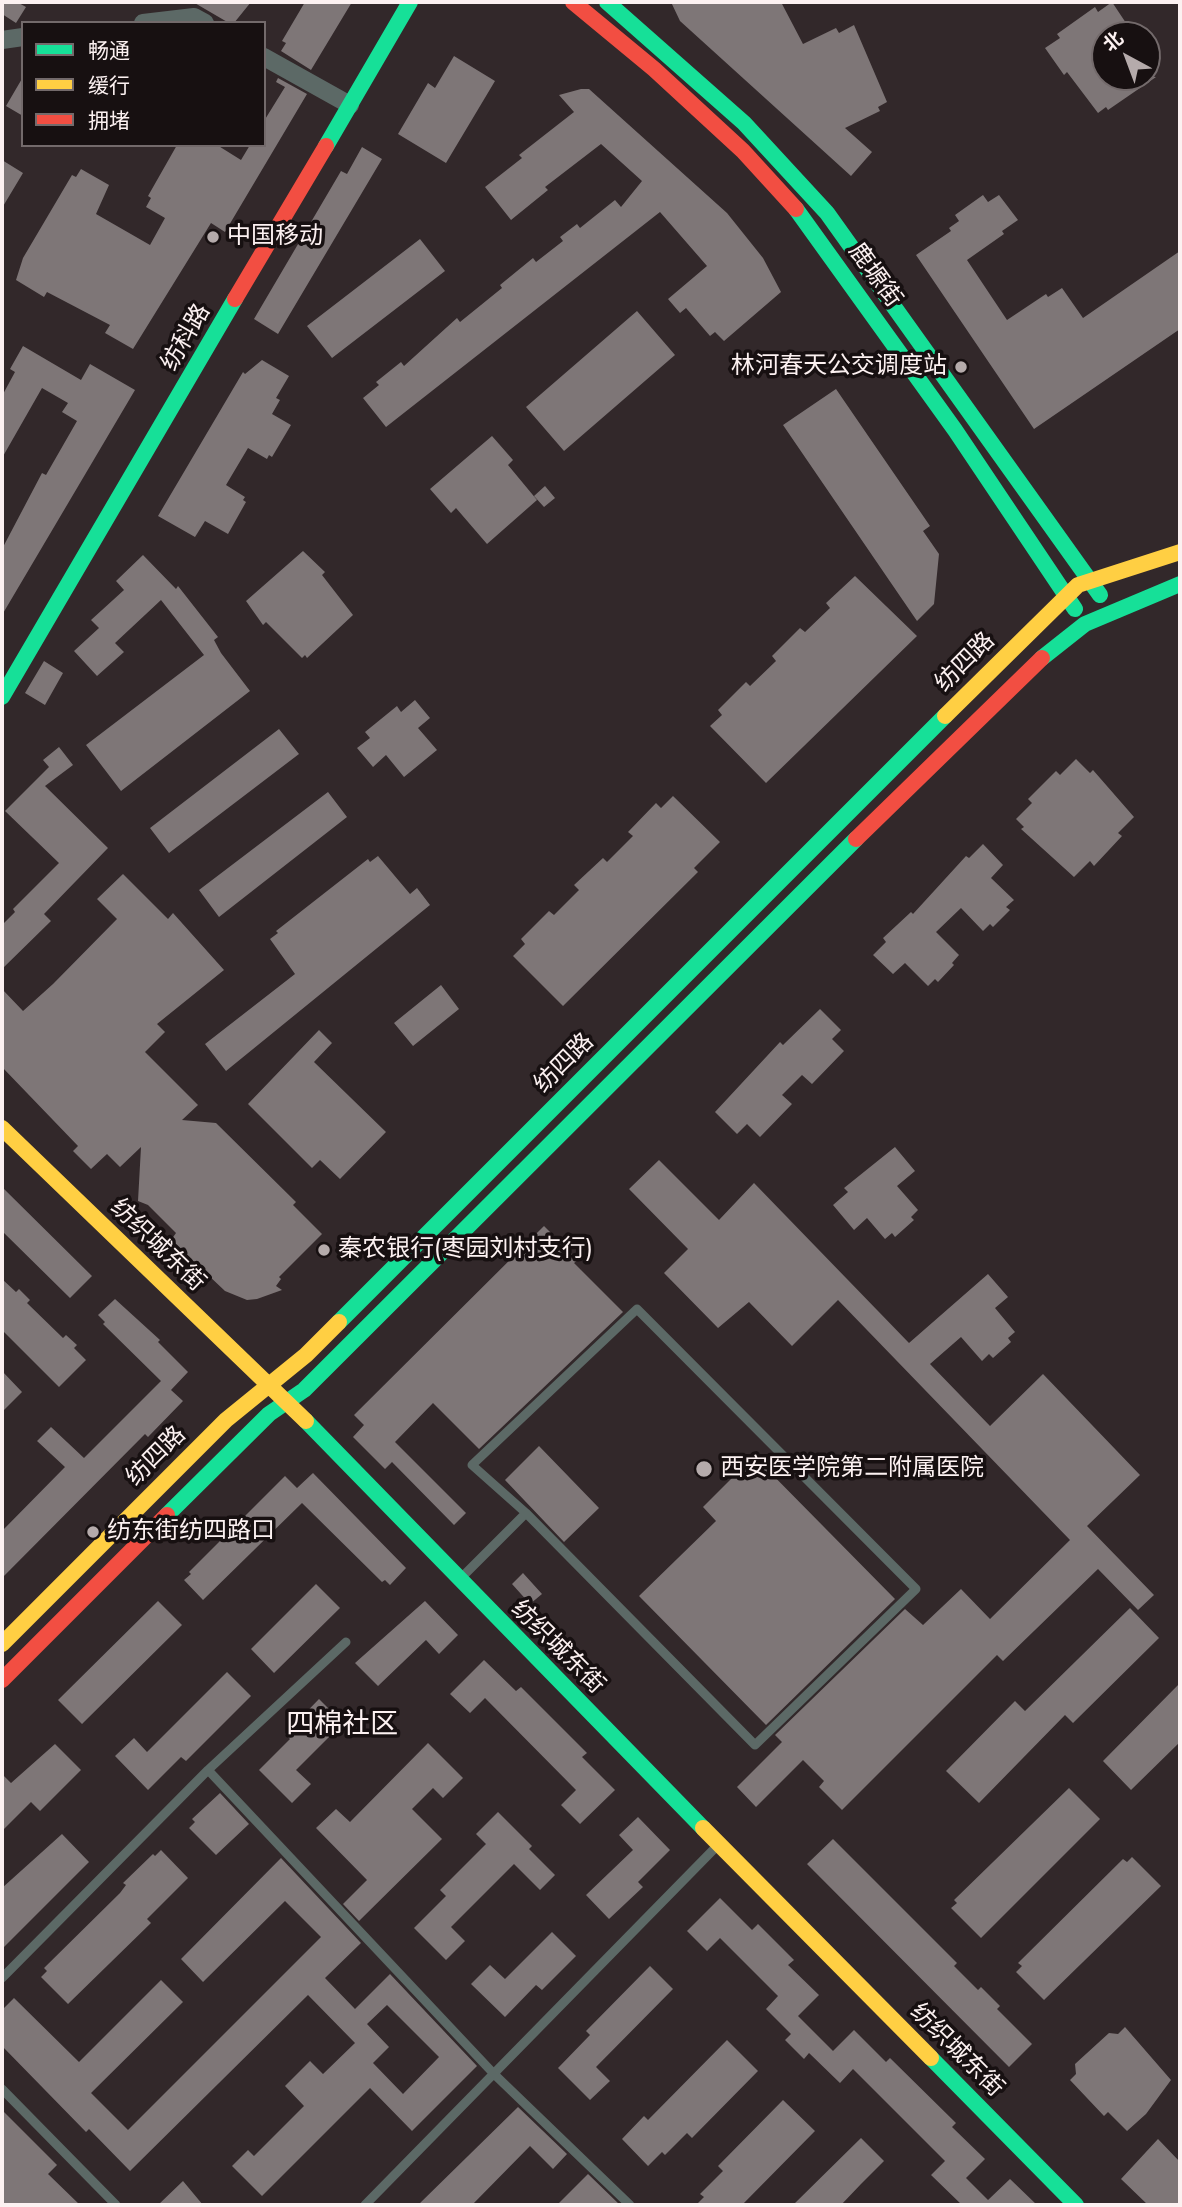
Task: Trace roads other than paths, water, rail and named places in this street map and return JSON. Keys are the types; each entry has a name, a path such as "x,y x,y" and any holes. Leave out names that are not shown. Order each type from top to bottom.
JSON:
{"street":[{"name":"纺科路","path":"2,697 410,2"},
{"name":"鹿塬街","path":"573,2 654,69 743,151 797,210 955,430 1085,624"},
{"name":"鹿塬街","path":"607,2 744,123 827,213 1112,611"},
{"path":"160,21 194,17 201,21"},
{"path":"2,40 21,37"},
{"path":"266,58 350,105"},
{"name":"纺四路","path":"2,1644 226,1420 306,1355 1065,596 1077,586 1090,581 1180,552"},
{"name":"纺四路","path":"2,1680 269,1414 288,1403 937,758 1056,644 1085,624 1180,584"},
{"name":"纺织城东街","path":"2,1128 288,1403 458,1581 1076,2205"}],"lane":[{"path":"637,1309 916,1589 755,1745 526,1513 471,1465 637,1309"},
{"path":"458,1581 526,1513"},
{"path":"2,1978 208,1770 346,1642"},
{"path":"208,1770 494,2074 630,2205"},
{"path":"365,2205 719,1843"},
{"path":"2,2089 116,2205"}],"place":[{"name":"中国移动","path":"213,237"},
{"name":"林河春天公交调度站","path":"961,367"},
{"name":"秦农银行(枣园刘村支行)","path":"324,1250"},
{"name":"西安医学院第二附属医院","path":"704,1469"},
{"name":"纺东街纺四路口","path":"93,1532"}],"district":[{"name":"四棉社区","path":"342,1726"}]}
